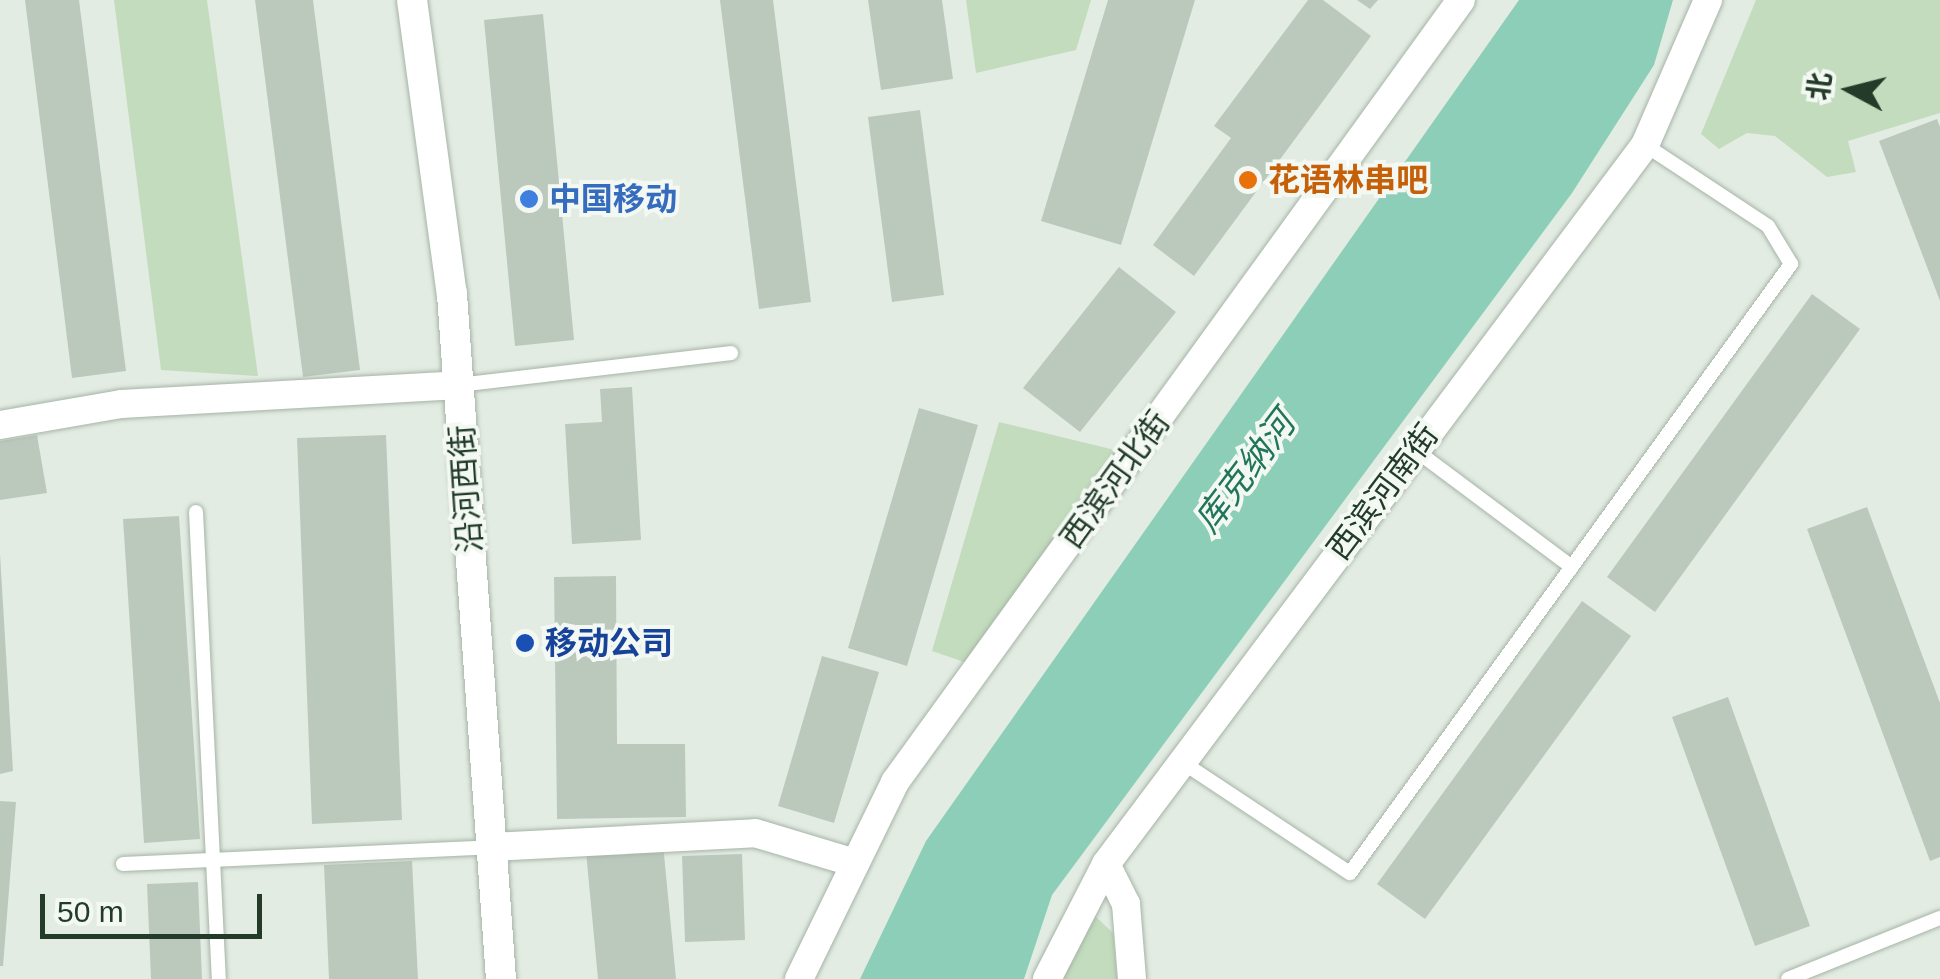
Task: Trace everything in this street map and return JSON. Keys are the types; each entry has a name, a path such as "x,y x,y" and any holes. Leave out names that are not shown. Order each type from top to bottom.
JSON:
{"street":[{"name":"沿河西街","path":"412,0 458,385 501,979"},
{"name":"西滨河北街","path":"799,979 895,782 1461,0"},
{"name":"西滨河南街","path":"1047,979 1106,864 1645,145 1708,0"},
{"path":"0,425 121,404 458,385"},
{"path":"492,847 755,832 855,864"},
{"path":"1106,864 1126,904 1132,979"}],"lane":[{"path":"1182,762 1350,873 1790,264 1768,226 1645,145"},
{"path":"458,385 731,354"},
{"path":"1414,449 1572,566"},
{"path":"196,512 220,979"},
{"path":"123,864 492,847"},
{"path":"1788,979 1940,918"}],"shaded area":[{"path":"114,0 207,0 258,376 161,370"},
{"path":"966,0 1091,0 1076,50 976,73"},
{"path":"1756,0 1940,0 1940,113 1848,141 1856,172 1827,177 1775,136 1747,133 1719,149 1701,134"},
{"path":"999,422 1123,452 973,665 932,651"},
{"path":"1093,914 1113,933 1117,979 1061,979"}],"water":[{"name":"库克纳河","path":"1519,0 1673,0 1654,65 1572,193 1052,895 1024,979 860,979 926,841"}],"building":[{"path":"25,0 79,0 126,371 72,378"},
{"path":"255,0 313,0 360,370 303,377"},
{"path":"720,0 773,0 811,302 759,309"},
{"path":"868,0 942,0 953,79 881,90"},
{"path":"1108,0 1195,0 1121,245 1041,221"},
{"path":"1308,0 1323,0 1371,36 1194,276 1153,245 1231,138 1214,126"},
{"path":"1357,0 1378,0 1370,9"},
{"path":"543,14 574,340 515,346 484,20"},
{"path":"920,110 944,295 892,302 868,117"},
{"path":"1937,119 1940,127 1940,301 1879,141"},
{"path":"1119,267 1176,312 1080,432 1023,388"},
{"path":"1812,294 1860,329 1655,612 1607,577"},
{"path":"632,387 641,540 572,544 565,424 602,422 600,389"},
{"path":"919,408 978,425 907,666 848,648"},
{"path":"37,435 47,493 0,500 0,441"},
{"path":"386,435 402,820 312,824 297,438"},
{"path":"1867,507 1940,703 1940,857 1930,861 1807,529"},
{"path":"179,516 200,839 144,843 123,519"},
{"path":"0,554 13,771 0,774"},
{"path":"616,576 617,744 685,744 686,817 557,819 554,577"},
{"path":"1582,601 1631,636 1425,919 1377,884"},
{"path":"822,656 879,672 834,823 778,806"},
{"path":"1728,697 1810,926 1755,946 1672,717"},
{"path":"0,801 16,802 3,966 0,966"},
{"path":"663,844 676,979 598,979 586,852"},
{"path":"742,854 745,940 685,942 682,856"},
{"path":"412,861 418,979 329,979 324,865"},
{"path":"198,882 202,979 151,979 147,884"}],"place":[{"name":"花语林串吧","path":"1248,180"},
{"name":"中国移动","path":"529,199"},
{"name":"移动公司","path":"525,643"}]}
